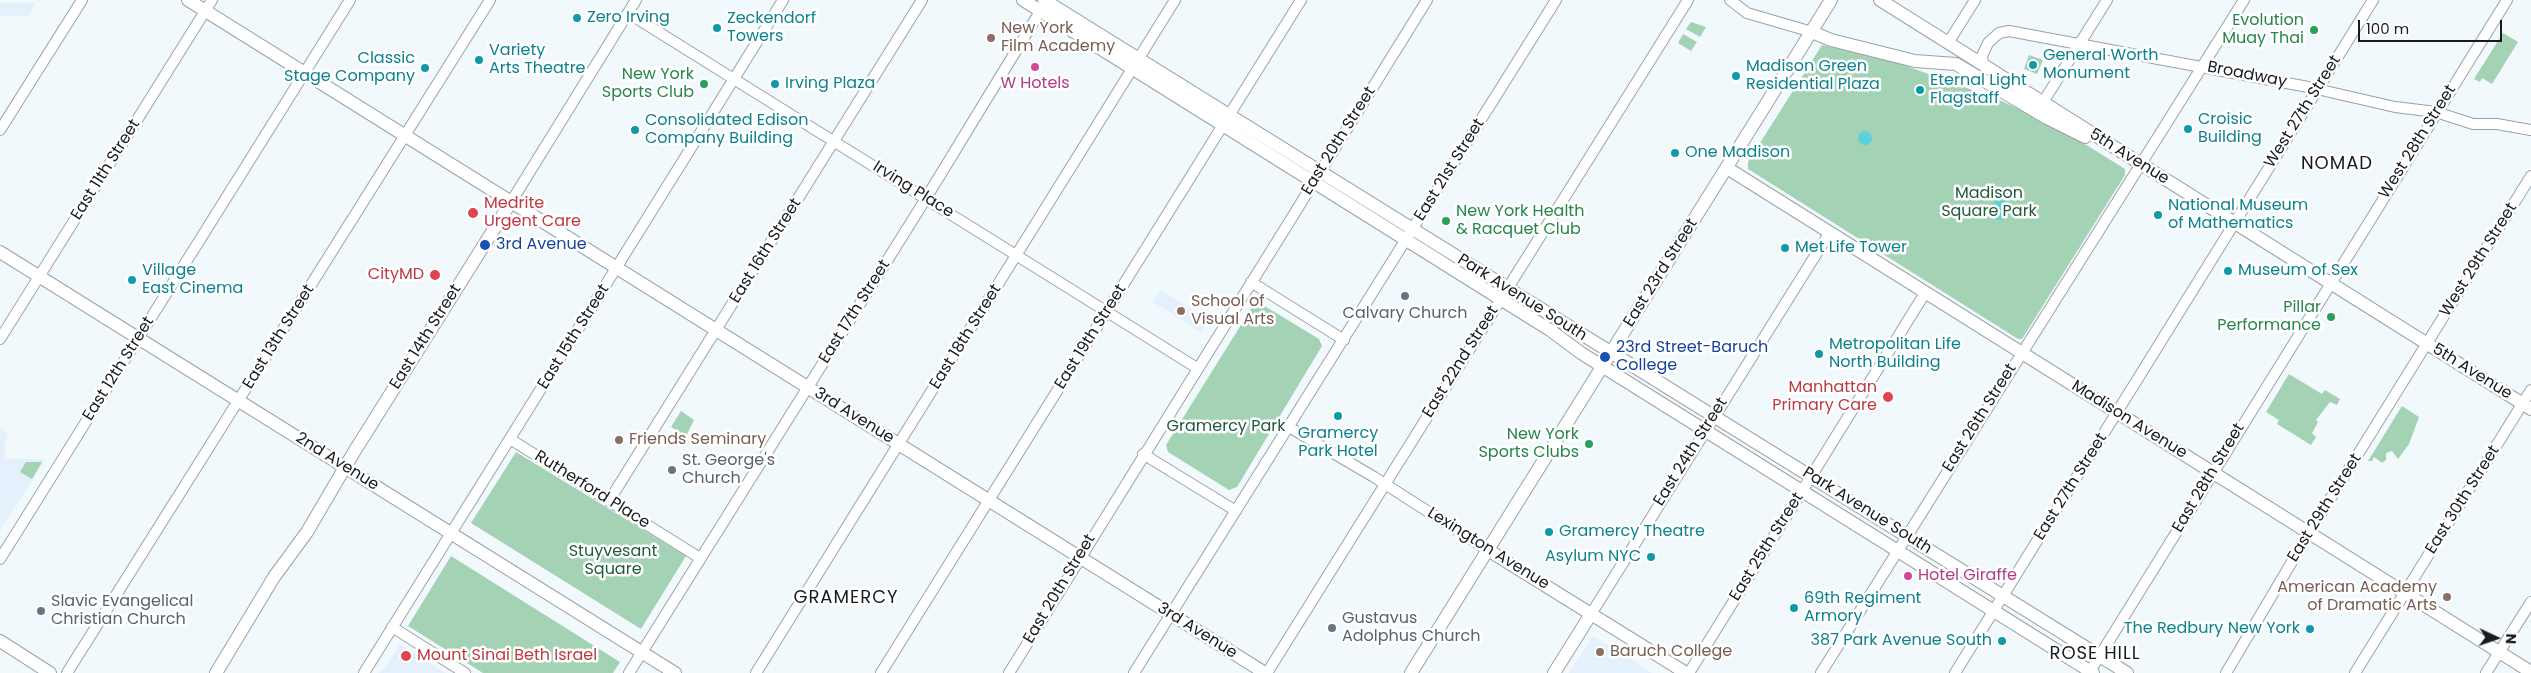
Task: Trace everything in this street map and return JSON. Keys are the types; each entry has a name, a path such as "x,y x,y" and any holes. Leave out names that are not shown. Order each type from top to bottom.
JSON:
{"main road":[{"name":"3rd Avenue","path":"188,0 208,6 304,73 1266,673"},
{"name":"Park Avenue South","path":"1023,0 1044,3 1136,64 1504,294 1611,354 2127,673"},
{"name":"East 23rd Street","path":"1411,673 1831,0"},
{"name":"5th Avenue","path":"1880,0 1983,65 2040,107 2112,147 2527,407"},
{"path":"1812,32 1896,57 1921,62 1944,61 1956,64 2040,107"},
{"name":"Madison Avenue","path":"1727,168 2531,672"},
{"name":"East 14th Street","path":"216,673 274,577 307,532 345,467 511,202"},
{"name":"2nd Avenue","path":"0,252 675,673"},
{"name":"Park Avenue South","path":"1504,294 1603,367 2091,672"},
{"name":"Lexington Avenue","path":"1488,550 1687,673"},
{"name":"East 24th Street","path":"1554,673 1591,614"},
{"path":"0,641 50,673"}],"street":[{"path":"0,130 82,0"},
{"name":"East 12th Street","path":"0,559 350,0"},
{"name":"East 13th Street","path":"66,673 490,0"},
{"name":"East 14th Street","path":"511,202 636,0"},
{"name":"East 15th Street","path":"364,673 783,0"},
{"name":"East 16th Street","path":"609,501 922,0"},
{"name":"East 18th Street","path":"756,673 1175,0"},
{"name":"East 19th Street","path":"881,673 1301,0"},
{"name":"East 20th Street","path":"1009,673 1143,454 1427,0"},
{"name":"East 21st Street","path":"1171,614 1556,0"},
{"name":"East 22nd Street","path":"1266,673 1688,0"},
{"path":"1730,0 1747,13 1812,32"},
{"path":"1948,43 1975,0"},
{"path":"2040,107 2107,0"},
{"name":"East 26th Street","path":"1821,673 2020,353 2244,0"},
{"name":"West 27th Street","path":"2235,224 2373,0"},
{"name":"West 28th Street","path":"2330,283 2507,0"},
{"name":"East 17th Street","path":"629,673 926,198 1044,3"},
{"name":"East 11th Street","path":"0,339 208,6"},
{"name":"Irving Place","path":"628,13 1197,368"},
{"name":"Broadway","path":"1983,65 1982,56 1986,46 1993,37 2002,32 2080,43 2203,66 2394,107 2436,112 2474,124 2496,124 2531,130"},
{"name":"West 29th Street","path":"2426,344 2531,176"},
{"name":"East 27th Street","path":"1955,673 2235,224"},
{"name":"East 24th Street","path":"1591,614 1830,232"},
{"path":"1251,282 1344,340"},
{"name":"East 28th Street","path":"2091,672 2099,656 2330,283"},
{"name":"East 25th Street","path":"1687,673 1925,293"},
{"name":"East 29th Street","path":"2226,673 2309,533 2426,344"},
{"name":"East 30th Street","path":"2355,673 2527,407 2531,390"},
{"name":"Lexington Avenue","path":"1289,427 1385,484 1488,550"},
{"name":"Rutherford Place","path":"510,439 700,558"},
{"path":"1143,454 1236,511"},
{"path":"2486,673 2531,602"},
{"path":"1134,673 1171,614"},
{"path":"392,627 465,673"}],"shaded area":[{"path":"0,3 35,3 29,16 0,16"},
{"name":"School of Visual Arts","path":"1161,290 1209,320 1201,332 1153,302"},
{"path":"0,428 9,434 5,441 5,459 46,459 0,530"},
{"name":"Baruch College","path":"1593,636 1608,645 1652,673 1569,673"},
{"name":"Mount Sinai Beth Israel","path":"400,644 446,673 378,673 385,668"}],"green space":[{"path":"1691,22 1706,27 1700,37 1686,29"},
{"path":"2503,33 2518,42 2492,84 2482,78 2480,82 2474,79"},
{"path":"1683,34 1697,42 1691,51 1678,43"},
{"name":"Madison Square Park","path":"1822,45 1901,64 1997,99 2056,126 2125,169 2125,175 2022,339 2018,339 1748,169 1748,162"},
{"path":"2029,55 2043,60 2037,74 2024,69"},
{"name":"Gramercy Park","path":"1258,302 1319,339 1322,346 1237,487 1229,490 1168,452 1166,445 1254,304"},
{"path":"2289,374 2322,394 2325,390 2340,399 2337,405 2330,402 2316,420 2318,422 2312,433 2316,437 2311,445 2277,424 2279,420 2266,412"},
{"path":"2402,406 2419,417 2409,444 2398,459 2392,451 2386,453 2386,460 2382,463 2374,457 2372,461 2368,461"},
{"path":"681,411 694,420 686,436 671,427"},
{"name":"Stuyvesant Square","path":"516,452 686,556 641,629 471,523"},
{"path":"26,462 42,462 32,479 20,472"},
{"name":"Stuyvesant Square","path":"451,556 620,662 613,673 483,673 408,626"}],"water":[{"path":"1862,131 1868,131 1872,138 1868,145 1862,145 1858,141 1858,135"},
{"path":"2000,200 2007,203 2010,210 2007,217 2000,220 1993,217 1990,210 1993,203"}],"place":[{"name":"Zero Irving","path":"577,18"},
{"name":"Zeckendorf Towers","path":"717,28"},
{"name":"Evolution Muay Thai","path":"2314,30"},
{"name":"New York Film Academy","path":"991,38"},
{"name":"Variety Arts Theatre","path":"479,60"},
{"name":"General Worth Monument","path":"2033,65"},
{"name":"W Hotels","path":"1035,67"},
{"name":"Classic Stage Company","path":"425,68"},
{"name":"Madison Green Residential Plaza","path":"1736,76"},
{"name":"New York Sports Club","path":"704,84"},
{"name":"Irving Plaza","path":"775,84"},
{"name":"Eternal Light Flagstaff","path":"1920,90"},
{"name":"Croisic Building","path":"2188,129"},
{"name":"Consolidated Edison Company Building","path":"635,130"},
{"name":"One Madison","path":"1675,153"},
{"name":"Medrite Urgent Care","path":"473,213"},
{"name":"National Museum of Mathematics","path":"2158,215"},
{"name":"New York Health & Racquet Club","path":"1446,221"},
{"name":"3rd Avenue","path":"485,245"},
{"name":"Met Life Tower","path":"1785,248"},
{"name":"Museum of Sex","path":"2228,271"},
{"name":"CityMD","path":"435,275"},
{"name":"Village East Cinema","path":"132,280"},
{"name":"Calvary Church","path":"1405,296"},
{"name":"School of Visual Arts","path":"1181,311"},
{"name":"Pillar Performance","path":"2331,317"},
{"name":"Metropolitan Life North Building","path":"1819,354"},
{"name":"23rd Street-Baruch College","path":"1605,357"},
{"name":"Manhattan Primary Care","path":"1888,397"},
{"name":"Gramercy Park Hotel","path":"1338,416"},
{"name":"Friends Seminary","path":"619,440"},
{"name":"New York Sports Clubs","path":"1589,444"},
{"name":"St. George's Church","path":"672,470"},
{"name":"Gramercy Theatre","path":"1549,532"},
{"name":"Asylum NYC","path":"1651,557"},
{"name":"Hotel Giraffe","path":"1908,576"},
{"name":"American Academy of Dramatic Arts","path":"2447,597"},
{"name":"69th Regiment Armory","path":"1794,608"},
{"name":"Slavic Evangelical Christian Church","path":"41,611"},
{"name":"Gustavus Adolphus Church","path":"1332,628"},
{"name":"The Redbury New York","path":"2310,629"},
{"name":"387 Park Avenue South","path":"2002,641"},
{"name":"Baruch College","path":"1600,652"},
{"name":"Mount Sinai Beth Israel","path":"406,656"}],"district":[{"name":"NOMAD","path":"2337,164"},
{"name":"GRAMERCY","path":"846,598"},
{"name":"ROSE HILL","path":"2095,654"}]}
